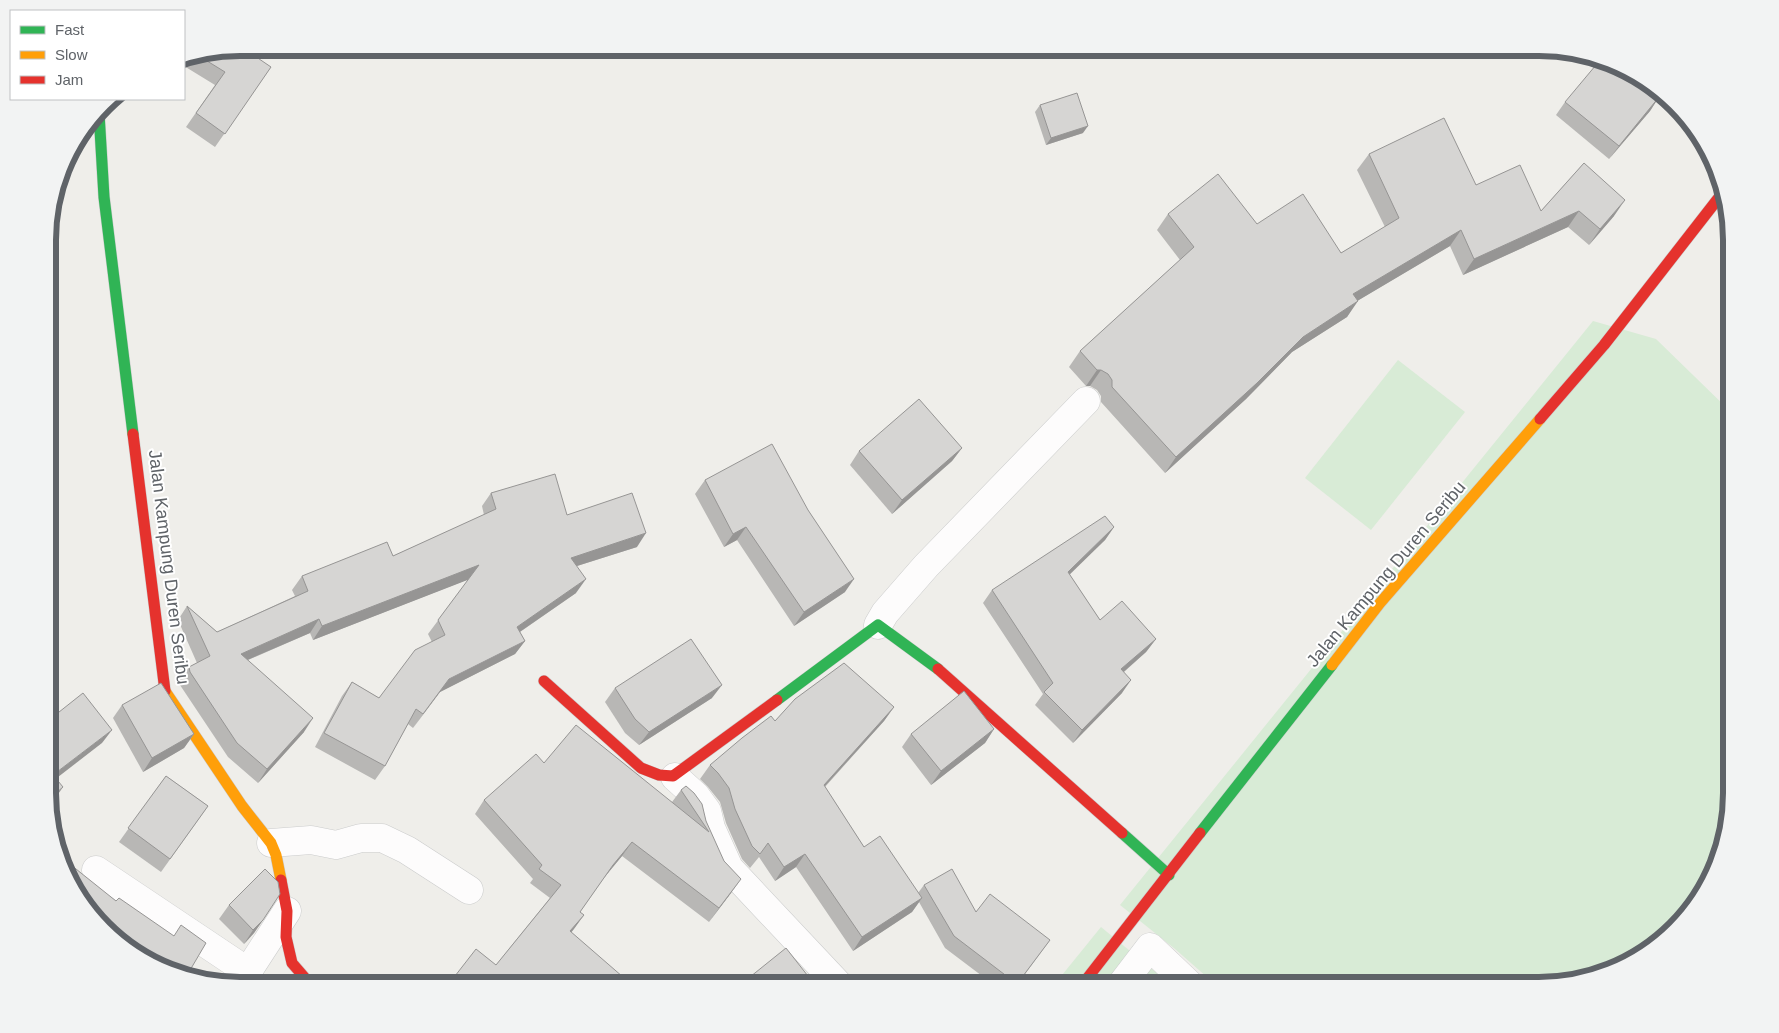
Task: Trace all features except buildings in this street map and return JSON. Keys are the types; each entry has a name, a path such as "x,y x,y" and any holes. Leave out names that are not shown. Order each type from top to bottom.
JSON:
{"street":[{"name":"Jalan Kampung Duren Seribu","path":"100,122 104,197 133,418 165,691 242,806 271,842 276,855 287,911 286,937 292,963 304,977"},
{"name":"Jalan Kampung Duren Seribu","path":"1088,977 1380,603 1604,345 1718,199"},
{"path":"673,776 878,625 890,606 926,566 1086,400"},
{"path":"878,625 932,664 1169,875"},
{"path":"544,681 641,768 660,775 673,776 696,796 707,811 711,828 729,868 831,977"},
{"path":"271,842 311,840 336,845 360,838 382,838 407,850 470,890"},
{"path":"96,870 242,977"},
{"path":"244,977 287,911"},
{"path":"1127,977 1150,947 1182,977"}],"green space":[{"path":"1593,321 1656,339 1723,404 1723,793 1721,817 1713,852 1698,885 1685,905 1651,939 1609,963 1563,975 1539,977 1207,977 1120,905"},
{"path":"1398,360 1465,412 1371,530 1305,478"},
{"path":"1101,927 1161,977 1060,977"}],"traffic: fast":[{"path":"100,122 104,197 133,434"},
{"path":"777,700 878,625 938,669"},
{"path":"1200,833 1332,665"},
{"path":"1122,833 1169,875"}],"traffic: slow":[{"path":"1332,665 1380,603 1540,419"},
{"path":"165,691 242,806 271,843 276,855 281,880"}],"traffic: jam":[{"path":"1540,419 1604,345 1718,199"},
{"path":"133,434 165,691"},
{"path":"938,669 1122,833"},
{"path":"544,681 641,768 659,775 673,776 777,700"},
{"path":"1088,977 1200,833"},
{"path":"281,880 287,911 286,937 292,963 304,977"}]}
